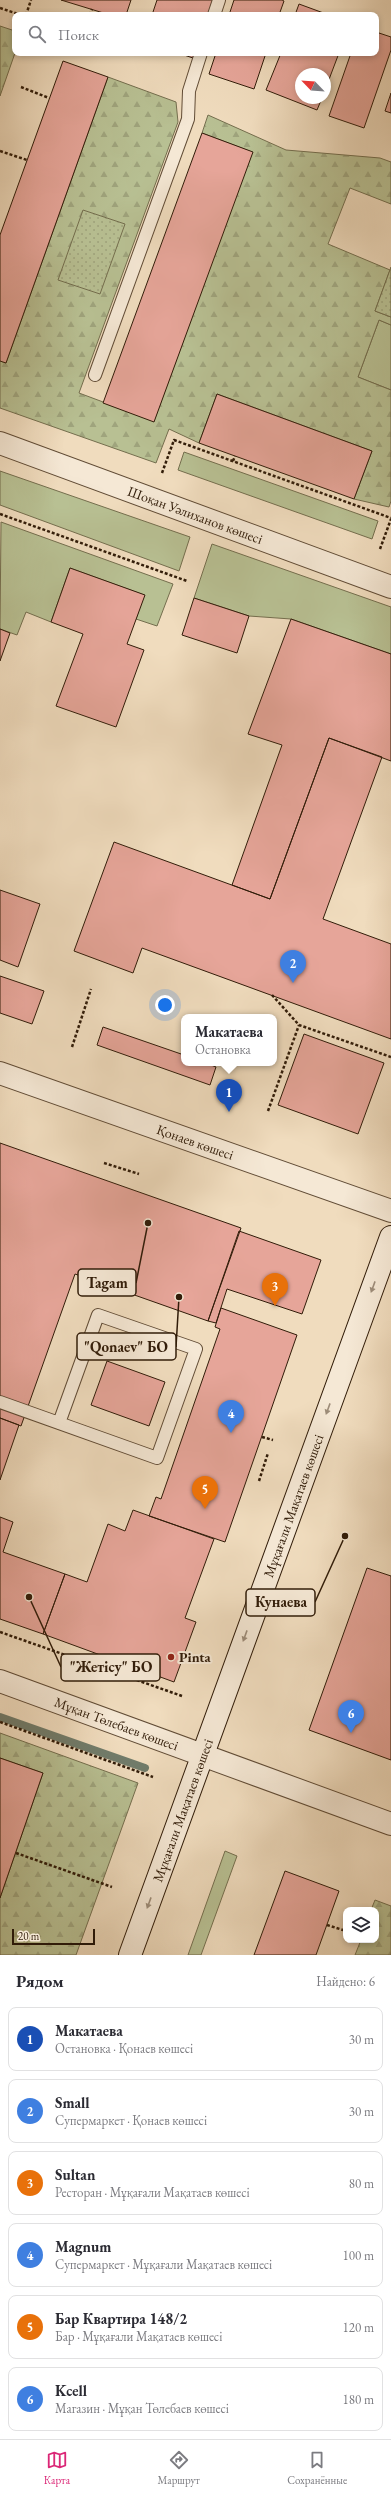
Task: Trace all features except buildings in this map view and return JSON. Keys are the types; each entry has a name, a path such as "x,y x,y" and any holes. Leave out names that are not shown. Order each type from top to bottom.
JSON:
{"street":[{"name":"Шоқан Уәлиханов көшесі","path":"0,443 391,587"},
{"name":"Қонаев көшесі","path":"0,1073 391,1211"},
{"name":"Мұқағали Мақатаев көшесі","path":"130,1955 391,1237"},
{"name":"Мұқан Төлебаев көшесі","path":"0,1681 391,1824"}],"lane":[{"path":"215,12 219,0"},
{"path":"95,375 188,119 189,91 200,56"},
{"path":"0,1402 156,1458 196,1349 98,1315 59,1423"}],"path":[{"path":"27,12 31,0"},
{"path":"0,8 12,12"},
{"path":"20,87 49,98"},
{"path":"0,151 27,160"},
{"path":"162,473 174,440 391,519 380,549"},
{"path":"233,461 235,456"},
{"path":"316,491 317,486"},
{"path":"0,514 187,581"},
{"path":"72,1047 91,989"},
{"path":"272,995 299,1025 391,1057"},
{"path":"268,1111 299,1025"},
{"path":"104,1162 139,1174"},
{"path":"262,1437 273,1440"},
{"path":"259,1481 268,1453"},
{"path":"0,1632 182,1696"},
{"path":"0,1722 153,1777"},
{"path":"16,1853 112,1887"},
{"path":"327,1925 343,1930"}],"green space":[{"path":"0,26 12,30 12,56 14,56 0,96"},
{"path":"108,77 176,102 178,122 79,393 154,421 252,152 202,133 208,115 286,150 380,158 391,162 391,204 350,188 328,244 390,270 375,311 391,317 391,325 379,320 358,377 391,390 391,501 389,507 354,499 372,451 217,394 199,443 169,429 156,463 0,408 0,361 6,363"},
{"path":"83,210 125,224 100,294 58,280"},
{"path":"391,267 391,317 375,311"},
{"path":"379,320 391,325 391,390 358,377"},
{"path":"184,452 378,521 372,539 178,470"},
{"path":"0,471 190,537 179,571 0,505"},
{"path":"1,522 173,584 157,626 136,619 144,595 70,568 51,622 26,612 17,635 0,629"},
{"path":"212,544 391,607 391,654 291,619 249,616 194,598"},
{"path":"0,1733 138,1783 76,1955 0,1955 0,1898 43,1773 0,1758"},
{"path":"225,1851 237,1856 201,1955 188,1955"},
{"path":"375,1900 391,1906 391,1955 355,1955 360,1943 379,1943 379,1907 372,1907"}],"waterway":[{"path":"0,1717 145,1768"}],"place":[{"name":"Small","path":"293,983"},
{"name":"Макатаева","path":"229,1112"},
{"name":"Tagam","path":"148,1223"},
{"name":"\"Qonaev\" БО","path":"179,1297"},
{"name":"Sultan","path":"275,1306"},
{"name":"Magnum","path":"231,1433"},
{"name":"Бар Квартира 148/2","path":"205,1509"},
{"name":"Кунаева","path":"345,1536"},
{"name":"\"Жетісу\" БО","path":"29,1597"},
{"name":"Pinta","path":"171,1657"},
{"name":"Kcell","path":"351,1733"}]}
